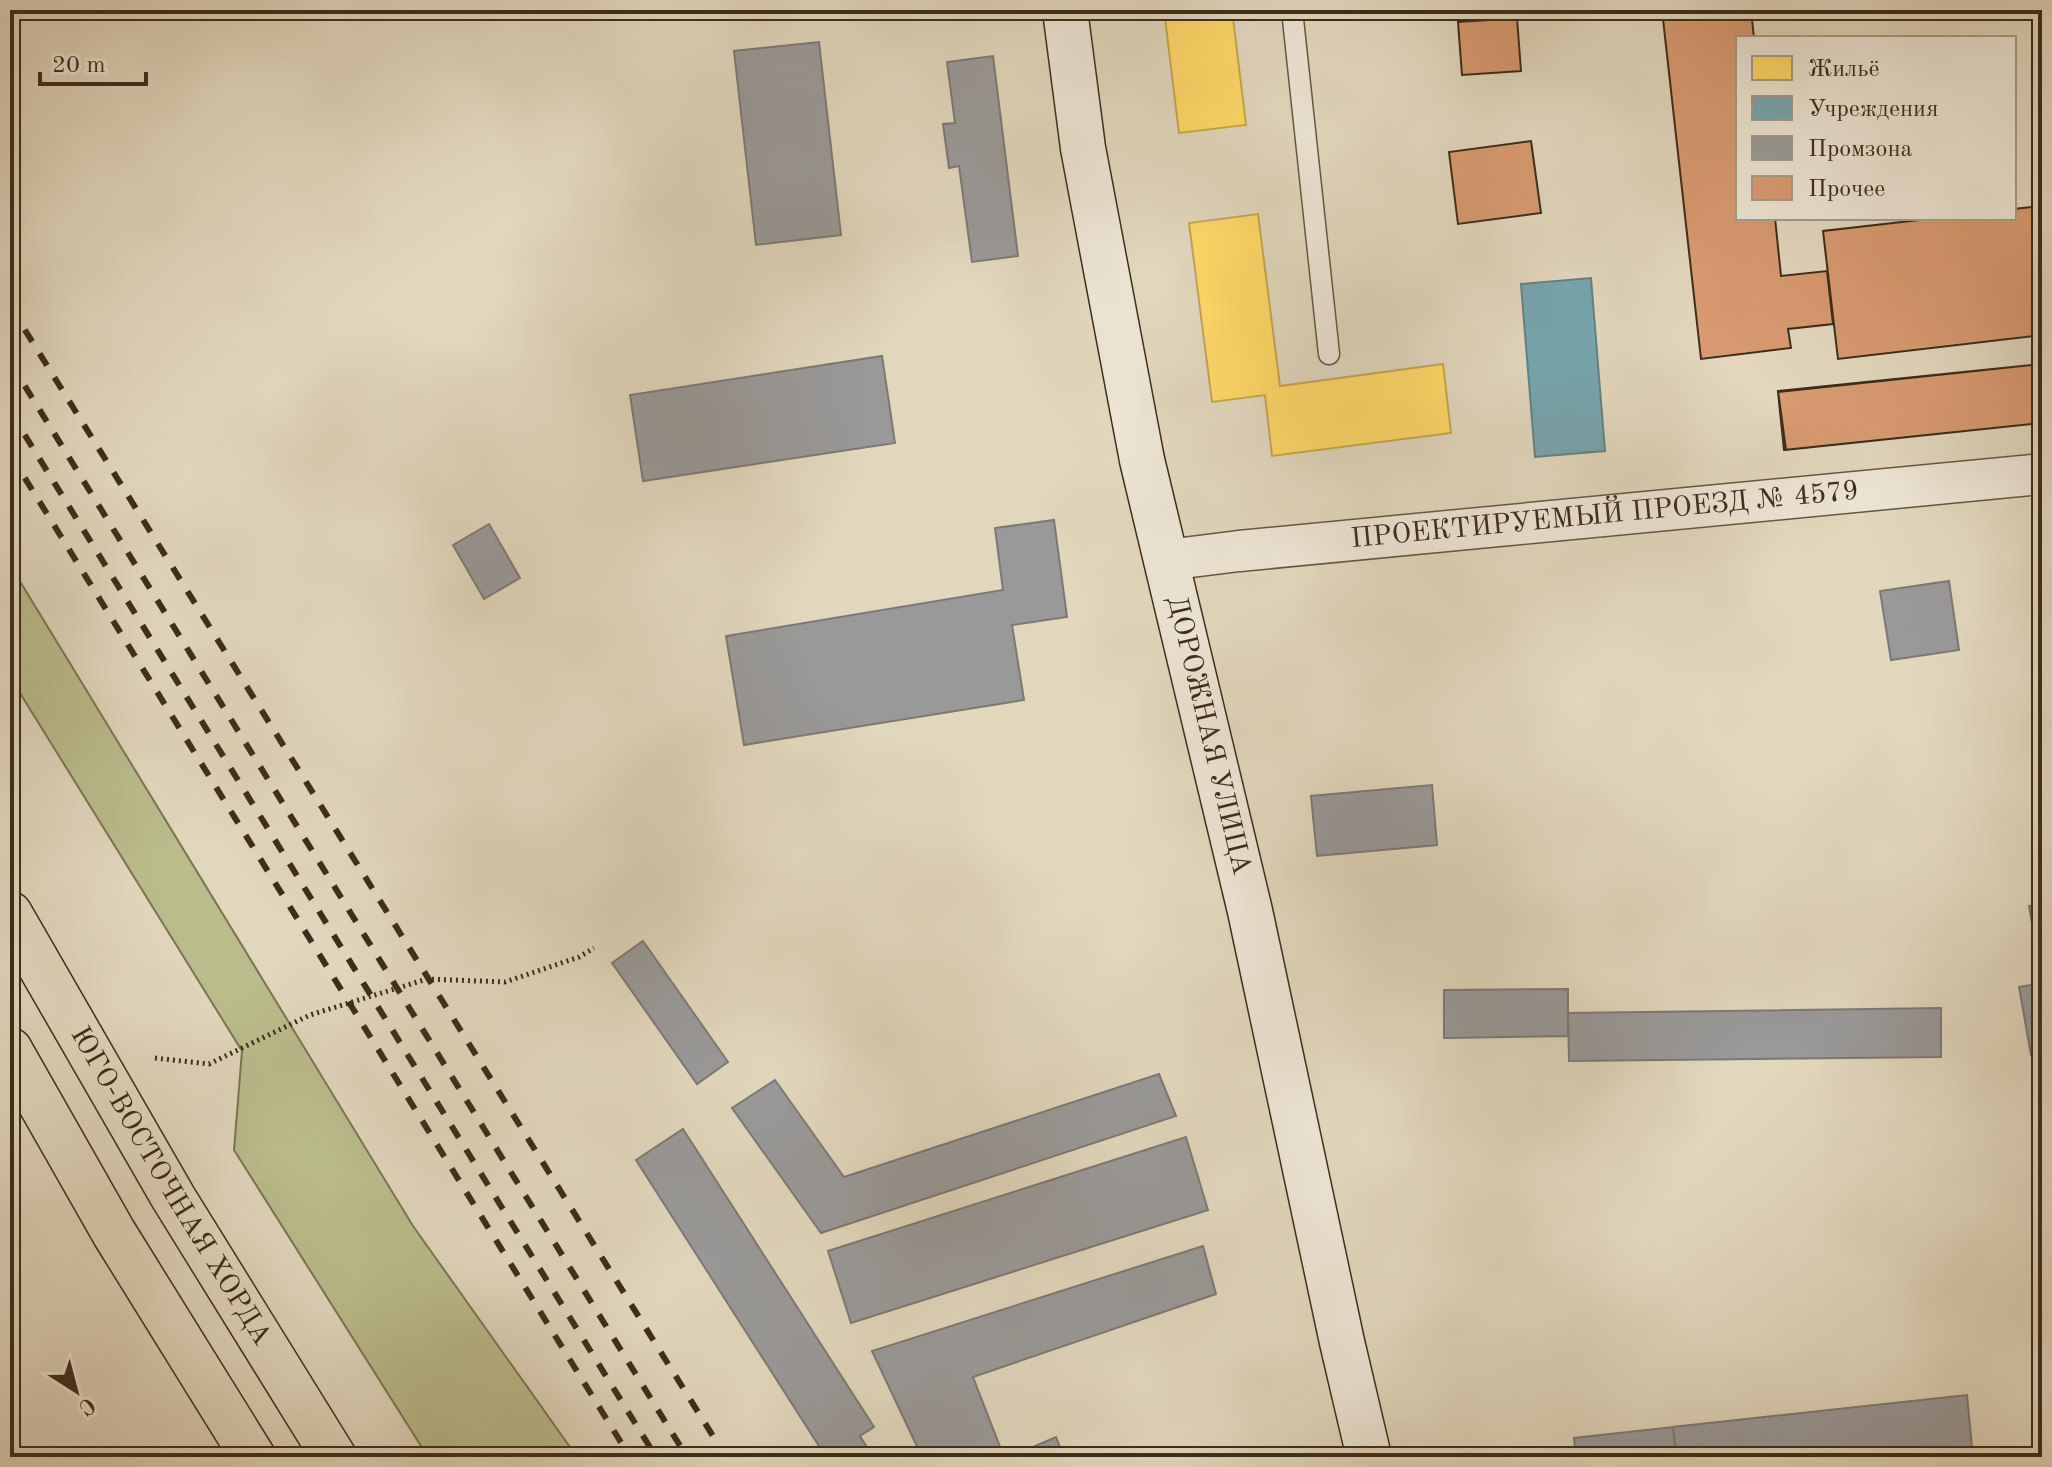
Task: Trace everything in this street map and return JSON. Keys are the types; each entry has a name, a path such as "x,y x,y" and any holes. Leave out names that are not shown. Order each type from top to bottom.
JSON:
{"main road":[{"name":"ДОРОЖНАЯ УЛИЦА","path":"1065,10 1086,163 1142,460 1250,911 1369,1457"},
{"name":"ЮГО-ВОСТОЧНАЯ ХОРДА","path":"10,914 173,1197 334,1457"},
{"path":"10,1050 114,1233 253,1457"}],"street":[{"name":"ПРОЕКТИРУЕМЫЙ ПРОЕЗД № 4579","path":"1167,560 2042,474"}],"lane":[{"path":"1292,10 1329,354"}],"path":[{"path":"155,1058 209,1064 310,1015 427,979 505,982 579,957 594,948"}],"green space":[{"path":"10,565 413,1226 577,1457 428,1457 234,1150 242,1051 10,677"}],"building: Жильё":[{"path":"1164,10 1232,10 1246,125 1179,133"},
{"path":"1258,214 1280,386 1443,364 1451,433 1272,456 1265,395 1212,402 1189,223"}],"building: Учреждения":[{"path":"1591,278 1605,451 1535,457 1521,284"}],"building: Промзона":[{"path":"819,42 841,235 756,245 734,51"},
{"path":"993,56 1018,256 972,262 959,166 949,168 943,124 955,123 947,62"},
{"path":"882,356 895,443 643,481 630,395"},
{"path":"1054,520 1067,617 1012,625 1024,700 744,745 726,636 1003,590 995,528"},
{"path":"489,524 520,578 484,599 453,545"},
{"path":"1949,581 1959,650 1891,660 1880,591"},
{"path":"1432,785 1437,845 1317,856 1311,796"},
{"path":"2042,904 2042,967 2040,968 2029,906"},
{"path":"643,941 728,1062 697,1084 612,963"},
{"path":"2042,983 2042,1053 2031,1055 2019,987"},
{"path":"1568,989 1568,1036 1444,1038 1444,990"},
{"path":"1941,1008 1941,1057 1569,1061 1568,1013"},
{"path":"1159,1074 1176,1116 821,1233 732,1108 775,1080 844,1177"},
{"path":"683,1129 874,1427 860,1436 873,1457 826,1457 636,1160"},
{"path":"1186,1137 1208,1210 851,1323 828,1251"},
{"path":"1203,1246 1216,1294 973,1377 1004,1457 922,1457 872,1351"},
{"path":"1967,1395 1973,1457 1676,1457 1673,1427"},
{"path":"1673,1427 1676,1457 1576,1457 1574,1438"},
{"path":"1056,1437 1064,1457 1009,1457"}],"building: Прочее":[{"path":"1457,10 1507,10 1507,19 1458,22"},
{"path":"1662,10 1751,10 1754,36 1736,36 1736,220 1775,220 1781,276 1827,271 1833,324 1788,329 1791,348 1701,359"},
{"path":"1517,18 1521,71 1462,75 1458,22"},
{"path":"1531,141 1541,213 1458,224 1449,152"},
{"path":"2042,206 2042,335 1838,359 1823,231 1919,220 2016,220 2016,209"},
{"path":"2042,364 2042,423 1784,450 1778,392"},
{"path":"2042,364 2042,423 1786,450 1778,391"}],"railway":[{"path":"10,306 726,1457"},
{"path":"10,362 687,1457"},
{"path":"10,411 656,1457"},
{"path":"10,454 630,1457"}]}
